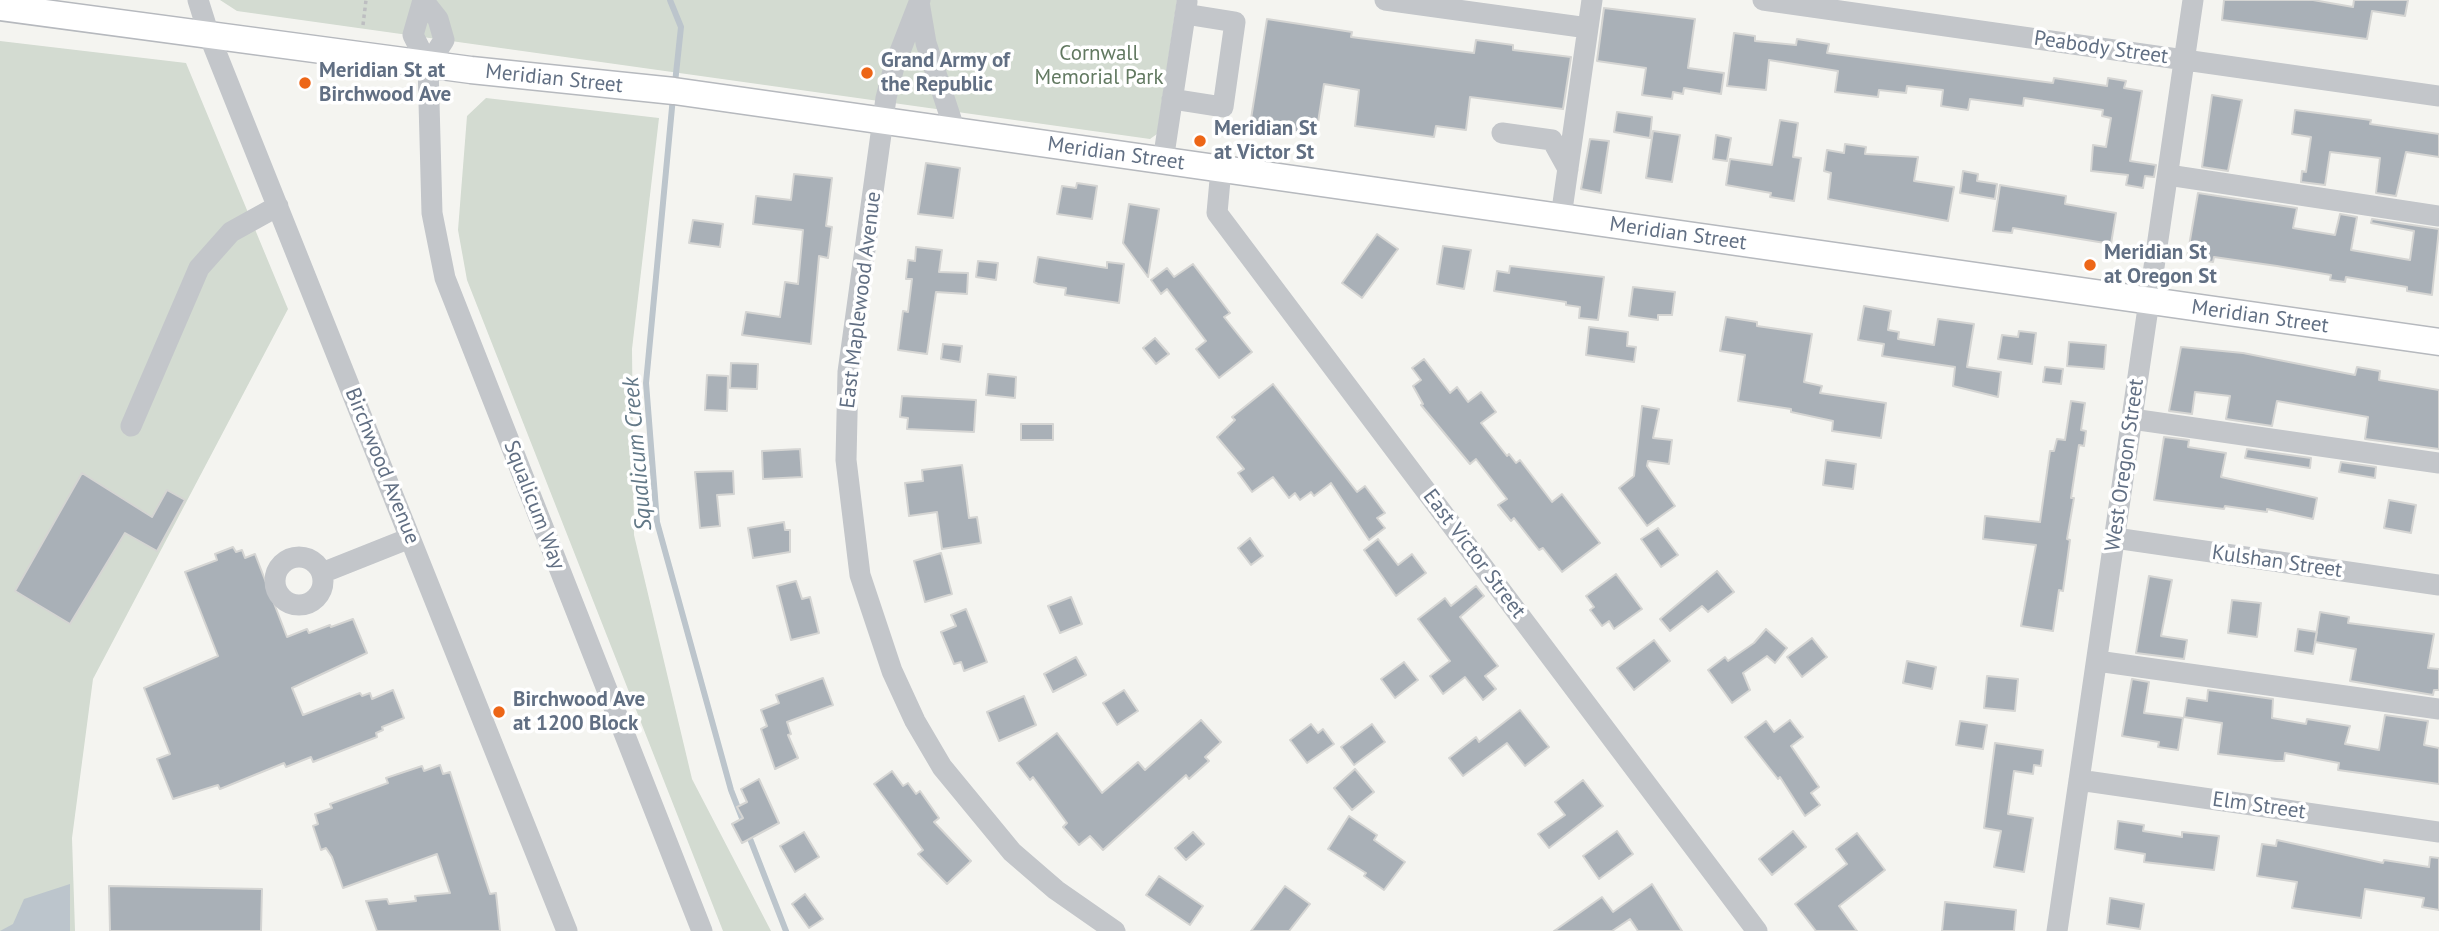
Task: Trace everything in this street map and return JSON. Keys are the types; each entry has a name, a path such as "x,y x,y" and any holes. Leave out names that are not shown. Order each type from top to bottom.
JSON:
{"main road":[{"name":"Meridian Street","path":"0,7 428,65 674,91 2439,342"}],"street":[{"name":"Birchwood Avenue","path":"198,0 209,35 567,931"},
{"path":"423,0 438,19 444,40 428,65"},
{"path":"1385,0 1436,4 1588,28"},
{"path":"1561,217 1592,0"},
{"name":"Peabody Street","path":"1763,0 2439,96"},
{"name":"West Oregon Street","path":"2057,931 2193,0"},
{"path":"920,1 926,43 955,131"},
{"name":"East Maplewood Avenue","path":"920,1 894,67 883,121 848,372 846,412 850,508 860,575 874,623 915,721 942,767 976,813 1012,852 1056,890 1115,931"},
{"path":"1163,161 1172,99 1186,7 1236,22 1223,107 1172,99"},
{"name":"Squalicum Way","path":"428,65 432,213 445,278 702,931"},
{"path":"1502,133 1552,140 1568,169"},
{"name":"East Victor Street","path":"1221,169 1217,213 1757,931"},
{"path":"2168,175 2439,216"},
{"path":"131,426 199,268 231,232 278,206"},
{"path":"2132,419 2439,463"},
{"path":"321,573 410,538"},
{"name":"Kulshan Street","path":"2115,538 2439,585"},
{"path":"2097,661 2439,709"},
{"name":"Elm Street","path":"2079,780 2439,832"}],"path":[{"path":"363,25 366,0"}],"green space":[{"name":"Cornwall Memorial Park","path":"220,0 1177,0 1157,134 1150,139 237,11"},
{"path":"0,41 186,63 288,309 93,679 72,838 75,931 0,931"},
{"path":"486,98 659,118 632,349 634,535 692,779 771,931 723,931 467,280 458,230 467,116"}],"shaded area":[{"path":"70,884 70,931 0,931 13,924 24,899"}],"building":[{"path":"2224,0 2313,0 2353,7 2354,0 2408,0 2405,16 2372,11 2367,39 2222,20"},
{"path":"1604,8 1695,19 1688,68 1724,73 1721,94 1684,88 1683,94 1673,92 1672,99 1642,95 1646,68 1597,61"},
{"path":"1267,19 1352,32 1351,37 1474,53 1476,40 1513,45 1513,50 1571,57 1563,109 1470,97 1466,130 1436,126 1434,137 1355,126 1359,90 1324,84 1316,135 1250,125"},
{"path":"1734,33 1755,36 1755,41 1796,45 1797,39 1829,44 1827,53 2053,83 2054,78 2107,86 2108,78 2126,81 2124,88 2142,91 2130,161 2156,165 2154,177 2145,176 2143,188 2126,185 2128,175 2091,171 2093,145 2106,147 2111,118 2102,116 2103,110 2024,98 2023,106 1970,99 1968,110 1941,106 1943,90 1907,86 1906,93 1879,90 1878,97 1835,92 1838,71 1769,60 1766,90 1727,86"},
{"path":"2212,95 2242,100 2228,171 2202,167"},
{"path":"2295,110 2371,120 2370,124 2439,134 2439,157 2406,152 2396,196 2376,193 2380,158 2330,152 2325,185 2301,182 2302,171 2306,172 2311,137 2292,134"},
{"path":"1617,112 1652,117 1650,138 1614,132"},
{"path":"1780,120 1798,123 1793,157 1801,158 1794,201 1770,197 1771,193 1726,185 1730,159 1772,165"},
{"path":"1653,131 1680,135 1672,182 1646,178"},
{"path":"1716,135 1731,138 1727,161 1713,159"},
{"path":"1590,139 1609,141 1601,193 1581,189"},
{"path":"1845,144 1866,147 1865,154 1918,157 1914,181 1954,187 1948,221 1828,199 1831,173 1824,171 1827,150 1844,153"},
{"path":"926,163 960,168 953,218 918,214"},
{"path":"1963,171 1978,174 1977,181 1997,184 1995,199 1960,193"},
{"path":"794,174 832,178 826,226 832,227 828,258 819,256 811,344 742,335 746,312 780,317 785,282 798,284 803,230 753,224 756,196 791,200"},
{"path":"1077,183 1097,186 1092,219 1057,214 1062,186 1076,188"},
{"path":"2000,185 2066,196 2065,204 2116,213 2111,244 2013,228 2012,233 1993,231"},
{"path":"2198,193 2297,208 2293,228 2335,235 2340,214 2357,217 2351,250 2410,260 2414,231 2371,223 2372,219 2439,229 2432,295 2407,291 2407,287 2346,277 2345,282 2330,280 2331,275 2277,266 2214,257 2213,262 2187,258"},
{"path":"1129,204 1159,209 1148,277 1123,243"},
{"path":"693,220 723,224 720,247 689,243"},
{"path":"1377,234 1398,249 1362,298 1342,283"},
{"path":"1443,246 1471,250 1464,289 1437,284"},
{"path":"916,247 942,250 939,272 968,273 967,294 936,292 927,354 898,350 903,311 908,312 912,279 906,279 908,260 915,261"},
{"path":"1038,257 1107,268 1107,262 1124,264 1119,303 1065,295 1066,288 1034,282"},
{"path":"978,261 998,263 996,280 976,277"},
{"path":"1193,264 1230,313 1224,317 1252,352 1219,378 1196,349 1206,341 1167,289 1161,294 1151,280 1167,268 1174,277"},
{"path":"1510,266 1604,277 1598,320 1579,318 1580,307 1566,305 1566,302 1494,291 1497,271 1509,273"},
{"path":"1633,287 1675,292 1672,315 1658,315 1658,320 1629,316"},
{"path":"1864,306 1891,311 1888,330 1899,332 1898,339 1934,345 1938,319 1974,324 1967,367 2001,372 1998,397 1953,386 1955,367 1882,356 1884,344 1858,340"},
{"path":"1726,317 1757,322 1757,326 1812,334 1804,382 1822,386 1820,393 1886,403 1881,438 1832,431 1833,421 1791,412 1791,409 1738,401 1745,355 1720,351"},
{"path":"1589,327 1628,332 1627,346 1636,347 1634,362 1586,355"},
{"path":"2019,331 2036,333 2032,364 1998,359 2002,335 2018,337"},
{"path":"1155,338 1169,354 1156,364 1143,348"},
{"path":"2069,342 2106,345 2104,369 2067,366"},
{"path":"943,344 962,346 960,362 941,359"},
{"path":"2181,347 2243,353 2355,375 2357,367 2380,371 2379,380 2439,390 2439,449 2365,439 2368,417 2277,401 2272,426 2226,419 2230,396 2195,392 2192,414 2169,411"},
{"path":"1424,359 1450,393 1457,387 1468,402 1481,392 1496,412 1481,423 1507,456 1509,454 1516,463 1520,460 1552,502 1562,494 1600,543 1562,572 1543,548 1539,550 1514,518 1511,521 1498,505 1507,499 1476,459 1470,464 1421,405 1423,404 1413,386 1421,380 1412,368"},
{"path":"731,363 758,364 757,389 730,388"},
{"path":"2045,367 2063,369 2061,384 2043,382"},
{"path":"988,374 1016,377 1015,398 986,395"},
{"path":"707,375 728,376 727,411 705,410"},
{"path":"1273,384 1357,492 1365,486 1385,513 1377,518 1385,528 1369,540 1331,483 1314,496 1311,492 1300,500 1295,493 1289,498 1273,477 1252,492 1238,473 1244,469 1217,437 1235,420 1232,417"},
{"path":"902,396 976,400 974,432 907,429 908,418 900,417"},
{"path":"2071,401 2085,403 2081,430 2086,431 2084,446 2079,445 2071,498 2074,498 2067,539 2070,540 2063,591 2059,590 2053,631 2021,626 2036,545 1983,539 1985,516 2040,522 2050,451 2054,451 2057,439 2065,440"},
{"path":"1642,406 1659,409 1653,438 1672,440 1669,464 1648,461 1647,466 1675,506 1647,526 1619,488 1634,476"},
{"path":"1021,424 1053,424 1053,440 1021,440"},
{"path":"2164,437 2189,440 2188,447 2226,453 2221,477 2317,498 2313,519 2267,509 2267,512 2225,506 2224,509 2154,500"},
{"path":"800,449 802,477 763,479 762,451"},
{"path":"2247,449 2311,458 2310,468 2245,458"},
{"path":"1826,460 1856,464 1853,489 1823,485"},
{"path":"2341,462 2376,467 2375,478 2339,472"},
{"path":"962,465 969,518 977,517 981,543 942,549 937,512 909,516 905,483 923,481 922,470"},
{"path":"733,471 734,494 717,495 720,526 700,528 695,472"},
{"path":"82,473 152,517 167,490 185,500 157,551 125,533 70,624 15,591"},
{"path":"2389,500 2416,505 2411,533 2384,528"},
{"path":"784,522 785,530 790,530 790,552 753,558 748,528"},
{"path":"1658,528 1678,555 1661,567 1641,539"},
{"path":"1250,538 1263,556 1251,565 1238,548"},
{"path":"1378,539 1398,565 1412,554 1426,573 1396,596 1364,550"},
{"path":"233,547 236,552 242,550 245,558 255,554 287,637 307,629 309,633 353,619 367,653 292,688 303,715 360,693 362,696 370,693 372,699 393,690 404,718 382,727 383,730 376,733 377,737 313,762 311,757 286,767 284,763 220,789 218,785 173,799 157,759 170,754 144,688 218,656 185,572 217,560 215,554"},
{"path":"941,553 952,594 925,602 914,561"},
{"path":"1717,571 1734,592 1708,612 1702,606 1670,631 1660,619"},
{"path":"1616,574 1642,609 1614,629 1609,621 1602,626 1590,610 1594,607 1586,596"},
{"path":"2149,576 2172,580 2161,636 2187,640 2184,659 2136,653"},
{"path":"796,581 802,599 810,597 819,633 791,640 777,586"},
{"path":"1476,586 1484,596 1460,617 1498,666 1485,676 1496,689 1483,700 1465,677 1443,694 1430,676 1450,661 1418,619 1445,598 1451,606"},
{"path":"1071,597 1082,624 1060,633 1048,606"},
{"path":"2232,600 2261,603 2257,637 2228,633"},
{"path":"966,609 987,662 964,671 961,662 954,664 941,632 956,626 951,615"},
{"path":"2320,612 2349,617 2348,623 2434,634 2428,668 2439,669 2439,690 2434,690 2433,695 2350,681 2356,649 2315,642"},
{"path":"1766,629 1787,648 1775,663 1767,656 1743,673 1750,690 1732,703 1708,670 1725,657 1728,661 1754,643"},
{"path":"2298,629 2317,632 2313,654 2295,651"},
{"path":"1812,638 1827,657 1802,677 1787,657"},
{"path":"1654,640 1670,661 1634,690 1617,668"},
{"path":"1076,657 1086,675 1053,692 1044,674"},
{"path":"1907,661 1936,667 1932,689 1903,683"},
{"path":"1404,662 1418,680 1395,698 1381,679"},
{"path":"1987,676 2018,679 2015,711 1984,708"},
{"path":"823,678 833,705 787,722 791,734 788,735 798,758 775,769 761,729 767,726 761,710 779,703 776,695"},
{"path":"2132,679 2149,682 2144,713 2183,718 2178,750 2158,747 2159,742 2122,736"},
{"path":"1124,690 1138,711 1117,725 1103,703"},
{"path":"2208,690 2273,699 2272,718 2306,724 2307,719 2350,726 2345,744 2379,750 2385,715 2428,721 2424,745 2439,748 2439,784 2338,770 2339,763 2285,753 2284,761 2218,754 2222,723 2184,717 2187,698 2207,701"},
{"path":"1024,696 1036,725 999,741 987,712"},
{"path":"1520,710 1549,747 1525,766 1507,743 1463,776 1449,758 1476,737 1479,742"},
{"path":"1201,720 1221,742 1205,757 1209,761 1189,779 1186,775 1103,850 1090,836 1079,845 1063,827 1067,823 1033,777 1030,780 1017,763 1057,733 1102,793 1138,762 1145,770"},
{"path":"1790,720 1803,737 1791,746 1819,787 1811,793 1820,805 1805,816 1780,777 1778,779 1745,737 1766,721 1774,732"},
{"path":"1960,721 1987,725 1983,749 1956,745"},
{"path":"1311,724 1318,733 1323,729 1334,744 1307,763 1290,740"},
{"path":"1372,724 1385,742 1354,765 1341,747"},
{"path":"1995,743 2043,750 2041,766 2034,765 2033,774 2014,771 2008,814 2033,818 2024,872 1994,867 2001,831 1984,828"},
{"path":"440,765 443,774 450,772 490,894 496,893 500,931 377,931 366,901 387,899 389,904 416,901 415,896 450,893 437,854 343,888 332,857 326,848 321,850 313,826 318,824 315,814 332,808 330,804 388,783 386,778 422,766 424,771"},
{"path":"1355,769 1374,792 1352,810 1334,788"},
{"path":"892,771 903,786 908,783 916,794 920,791 939,818 934,822 971,861 947,884 918,854 923,850 874,784"},
{"path":"759,779 779,823 742,843 732,824 743,818 737,807 747,802 741,789"},
{"path":"1583,780 1603,806 1549,848 1538,834 1565,815 1555,802"},
{"path":"1349,816 1377,835 1374,840 1405,862 1384,890 1364,876 1366,873 1328,849"},
{"path":"2118,821 2144,825 2143,831 2182,837 2182,832 2219,836 2214,870 2144,862 2145,854 2115,849"},
{"path":"1617,831 1633,854 1599,879 1583,856"},
{"path":"1793,831 1806,847 1772,875 1759,859"},
{"path":"804,832 819,857 795,872 780,846"},
{"path":"1193,832 1204,844 1186,860 1175,848"},
{"path":"1857,833 1885,870 1839,906 1857,931 1816,931 1795,904 1847,864 1836,849"},
{"path":"2277,840 2383,863 2384,860 2429,867 2430,857 2439,858 2439,910 2422,907 2424,898 2365,889 2361,918 2292,908 2297,882 2257,876 2262,844 2276,846"},
{"path":"1159,876 1203,906 1190,925 1146,895"},
{"path":"1652,884 1682,931 1638,931 1630,919 1612,931 1554,931 1602,897 1613,912"},
{"path":"109,886 262,889 261,931 110,931"},
{"path":"1285,886 1310,904 1289,931 1251,931"},
{"path":"805,894 823,919 809,928 792,904"},
{"path":"2110,898 2144,904 2140,929 2107,924"},
{"path":"1945,902 2016,910 2014,931 1942,931"}],"waterway":[{"name":"Squalicum Creek","path":"670,0 681,27 675,83"},
{"name":"Squalicum Creek","path":"673,97 646,383 657,522 731,790 786,931"}],"place":[{"name":"Grand Army of the Republic","path":"867,73"},
{"name":"Meridian St at Birchwood Ave","path":"305,83"},
{"name":"Meridian St at Victor St","path":"1200,141"},
{"name":"Meridian St at Oregon St","path":"2090,265"},
{"name":"Birchwood Ave at 1200 Block","path":"499,712"}]}
